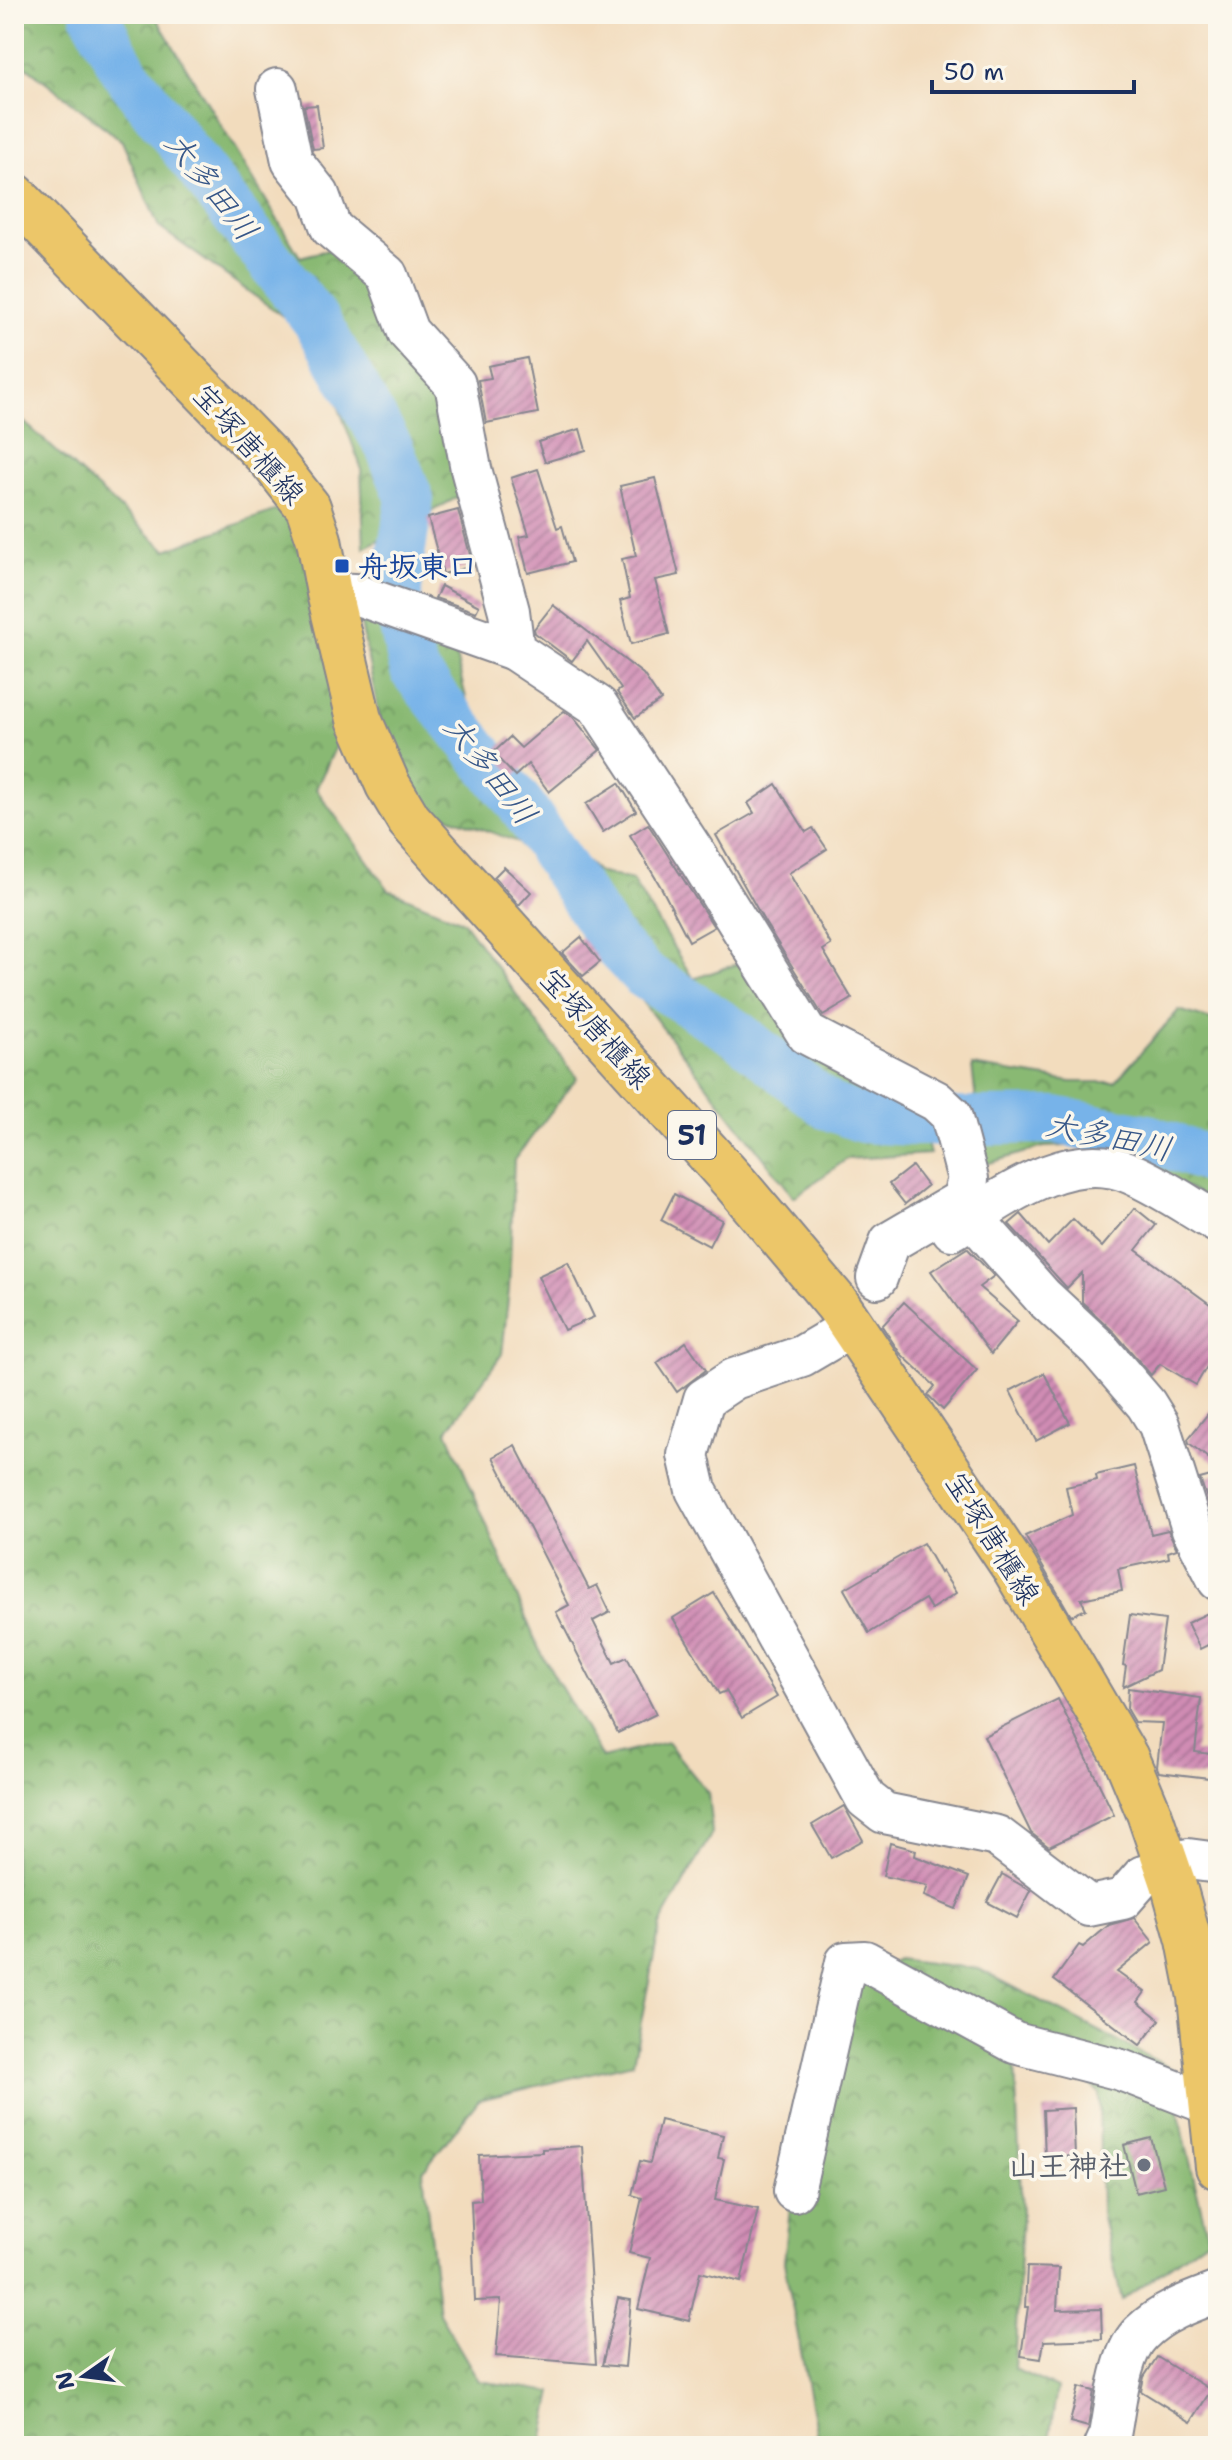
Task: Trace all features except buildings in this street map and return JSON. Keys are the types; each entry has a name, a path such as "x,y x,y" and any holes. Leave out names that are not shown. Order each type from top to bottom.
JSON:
{"main road":[{"name":"宝塚唐櫃線","path":"14,195 271,460 308,507 319,540 359,719 388,785 409,820 736,1184 845,1315 991,1531 1126,1758 1149,1813 1189,1940 1212,2056 1211,2105 1218,2167"}],"street":[{"path":"277,89 292,161 319,195 331,228 387,275 408,332 455,384 471,469 509,611 514,650"},
{"path":"329,593 355,594 514,650 598,706 698,858 807,1034 936,1101 951,1115 968,1179 962,1200 890,1242 877,1278"},
{"path":"1143,1876 1123,1899 1089,1906 997,1836 884,1813 866,1799 696,1490 688,1455 704,1399 734,1379 802,1356 845,1315 877,1278 1024,1186 1052,1174 1096,1167 1132,1174 1218,1223"},
{"path":"972,1217 1043,1297 1098,1348 1146,1404 1159,1425 1192,1529 1218,1580"},
{"path":"794,2191 846,1962 865,1961 1015,2043 1121,2070 1211,2105"},
{"path":"1105,2446 1124,2362 1139,2334 1175,2309 1218,2292"}],"green space":[{"path":"14,14 157,14 157,19 300,257 336,248 376,298 448,406 460,496 364,548 361,467 313,338 159,227 122,141 14,57"},
{"path":"14,413 166,550 285,507 328,608 347,722 316,789 389,890 463,921 577,1078 514,1160 509,1290 502,1354 447,1431 539,1649 602,1758 667,1742 708,1793 712,1833 660,1925 633,2063 479,2100 423,2171 439,2313 479,2381 553,2392 542,2446 14,2446"},
{"path":"355,594 452,640 467,702 471,736 530,806 597,872 632,880 693,979 743,962 916,1104 930,1154 847,1159 794,1197 518,842 428,809 383,734"},
{"path":"1179,1010 1218,1022 1218,1205 1114,1149 1085,1145 1043,1147 983,1165 972,1066 1071,1082 1115,1082"},
{"path":"897,1959 979,1969 1180,2073 1179,2115 1208,2238 1122,2300 1101,2213 1099,2093 1069,2065 1015,2064 1022,2216 1014,2369 1057,2388 1048,2446 819,2446 784,2262 793,2182 833,1992"}],"waterway":[{"name":"大多田川","path":"94,14 125,72 317,322 389,447 410,499 397,603 414,671 524,809 615,945 643,974 737,1034 828,1106 863,1119 913,1122 1055,1120 1148,1138 1218,1163"}],"place":[{"name":"舟坂東口","path":"342,566"},
{"name":"山王神社","path":"1144,2165"}]}
